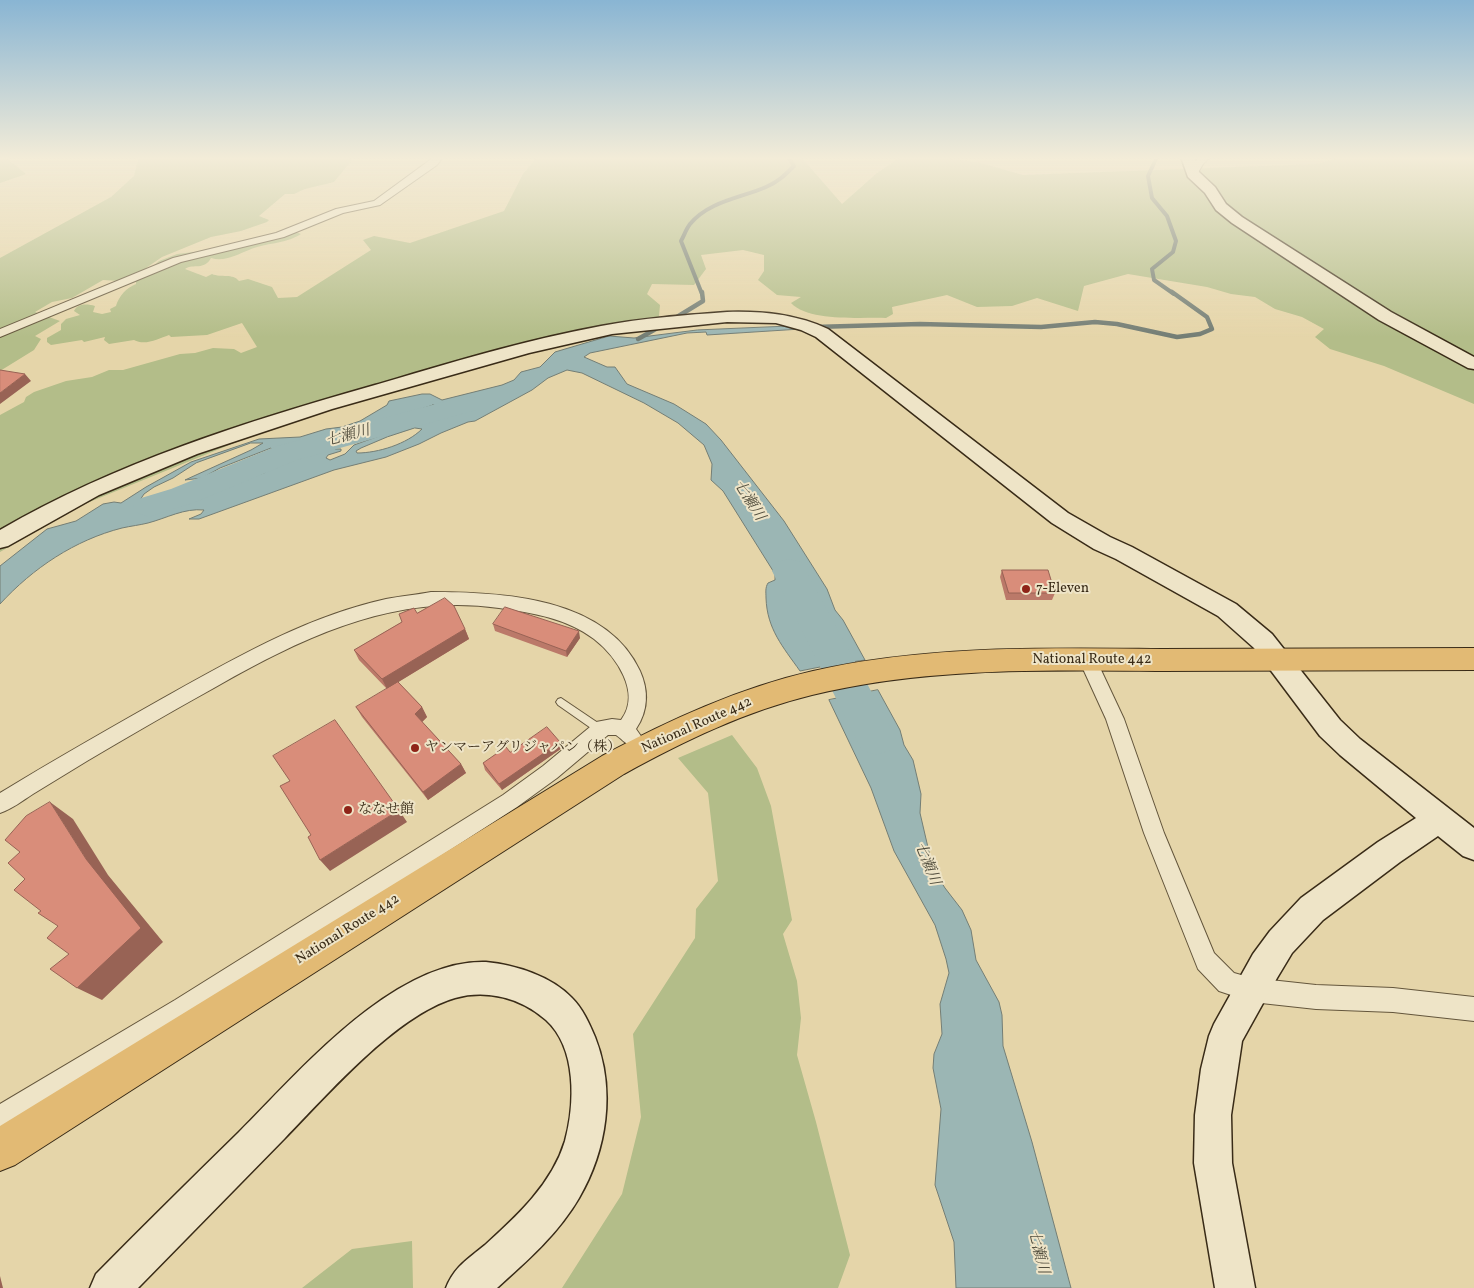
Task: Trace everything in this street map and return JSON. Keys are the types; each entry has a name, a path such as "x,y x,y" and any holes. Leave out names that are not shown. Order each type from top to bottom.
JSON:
{"highway":[{"name":"National Route 442","path":"0,1150 566,794 642,740 784,691 837,678 911,666 982,661 1474,659"}],"street":[{"path":"0,333 177,260 280,235 325,217"},
{"path":"1233,217 1385,316 1474,364"},
{"path":"3,537 87,492 174,456 299,412 427,375 561,340 620,328 732,317 772,317 804,324 828,336 1060,518 1102,543 1124,553 1227,610 1263,641 1330,728 1350,747 1474,846"},
{"path":"0,804 57,768 314,627 355,612 420,598 459,597 516,603 567,616 597,631 620,654 634,679 637,693 637,708 632,720 642,740"},
{"path":"1088,660 1115,719 1154,833 1206,961 1227,984 1252,990 1316,997 1393,1000 1474,1009"},
{"path":"0,1119 183,1008 510,801 550,772 600,730 614,726 642,740"},
{"path":"1235,1288 1213,1163 1214,1115 1219,1070 1226,1036 1281,942 1312,909 1389,852 1440,819"},
{"path":"110,1288 318,1080 375,1027 398,1009 432,989 466,979 484,978 517,984 540,994 556,1007 567,1020 583,1048 590,1083 590,1106 582,1148 574,1169 561,1190 530,1228 466,1288"}],"lane":[{"path":"561,702 600,730"}],"green space":[{"path":"74,217 262,217 269,220 241,231 211,237 162,257 133,277 119,281 103,280 72,298 52,302 35,312 60,321 35,336 41,339 34,350 0,371 0,258"},
{"path":"486,217 1474,217 1474,404 1384,366 1330,349 1315,337 1324,329 1302,317 1275,309 1255,297 1128,274 1084,286 1078,311 1037,298 1012,306 977,307 947,295 892,307 893,314 886,318 822,316 799,309 791,303 801,297 777,295 758,280 764,271 764,255 743,250 701,255 706,269 694,285 652,284 647,294 660,305 659,316 674,320 576,336 293,419 82,505 0,552 0,415 24,402 26,397 34,392 66,381 92,377 109,370 123,370 180,354 195,353 213,348 234,349 241,353 257,347 242,323 207,335 171,337 169,335 147,342 134,340 109,344 104,340 105,337 84,342 82,340 51,345 47,342 47,338 61,330 61,324 66,319 80,315 74,311 76,308 83,305 92,305 95,306 93,312 102,314 111,312 110,309 116,306 121,296 126,290 136,284 136,281 159,261 177,254 219,249 296,232 301,234 288,240 256,247 230,257 221,259 211,258 202,266 185,269 206,277 212,274 234,277 239,281 248,279 272,287 278,298 297,297 371,250 363,240 374,236 410,243"},
{"path":"732,735 757,768 771,806 792,920 783,934 797,981 801,1018 797,1055 850,1255 838,1288 562,1288 622,1194 641,1117 633,1034 695,938 696,909 718,881 708,793 678,758"},
{"path":"412,1241 413,1288 302,1288 352,1249"}],"water":[{"path":"792,326 801,329 707,335 706,332 687,333 590,353 584,357 607,367 615,367 627,384 674,404 706,424 721,440 784,521 827,589 835,610 843,620 865,660 845,663 825,625 801,605 797,616 825,666 800,671 777,637 769,619 766,588 768,583 775,580 775,574 723,491 711,480 712,464 704,445 678,423 644,403 582,373 567,370 548,378 532,390 475,421 468,422 386,457 334,470 199,519 189,519 201,514 204,510 183,512 148,523 105,533 88,540 71,548 41,567 0,604 0,566 47,529 76,521 103,504 121,503 191,462 259,439 300,437 326,429 342,427 360,421 387,405 389,401 422,394 430,394 442,400 502,385 514,380 521,372 540,367 555,352 609,336 634,338 697,330","holes":["433,405 437,407 401,423 379,436 354,445 345,454 330,460 326,458 328,455 341,451 341,449 335,449 336,446 348,440 384,423","415,428 422,429 392,447 365,453 357,453 356,451 387,437","251,443 263,443 185,480 202,478 220,468 271,448 273,452 271,464 264,473 170,498 147,502 140,500 144,494 154,487 173,478 196,463"]},
{"path":"878,690 900,730 904,745 913,760 921,794 920,813 933,869 962,910 971,930 976,960 999,1002 1002,1015 1003,1046 1032,1142 1071,1288 956,1288 954,1242 935,1185 941,1109 933,1068 934,1054 942,1034 940,1004 949,973 946,959 935,925 894,851 871,788 829,700"}],"building":[{"path":"0,370 25,374 0,393"},
{"name":"7-Eleven","path":"1002,570 1048,570 1055,593 1009,593"},
{"path":"445,598 454,606 465,629 382,679 354,650 402,622 399,614 414,608 417,613"},
{"path":"505,607 579,631 566,651 493,624"},
{"name":"ヤンマーアグリジャパン（株）","path":"398,682 422,707 415,714 461,764 423,792 356,707"},
{"name":"ななせ館","path":"335,720 399,810 320,860 308,837 311,835 280,786 290,781 273,756"},
{"path":"547,727 560,742 499,784 483,763 506,747 510,752"},
{"path":"50,802 86,859 141,928 77,988 50,969 69,954 47,938 58,926 38,913 41,911 14,890 25,879 8,863 20,852 5,840 26,816"}],"waterway":[{"path":"697,217 689,226 681,241 702,294"},
{"path":"1167,217 1176,241 1173,252 1152,269 1154,280 1174,294"},
{"path":"672,320 703,301 702,292"},
{"path":"814,327 920,324 1041,327 1095,322 1117,324 1177,337 1200,334 1212,329 1207,317 1172,292"},
{"path":"638,339 661,326"},
{"name":"七瀬川","path":"149,506 182,496 287,453 466,404"},
{"name":"七瀬川","path":"789,571 876,738"}],"place":[{"name":"7-Eleven","path":"1026,589"},
{"name":"ヤンマーアグリジャパン（株）","path":"415,748"},
{"name":"ななせ館","path":"348,810"}]}
